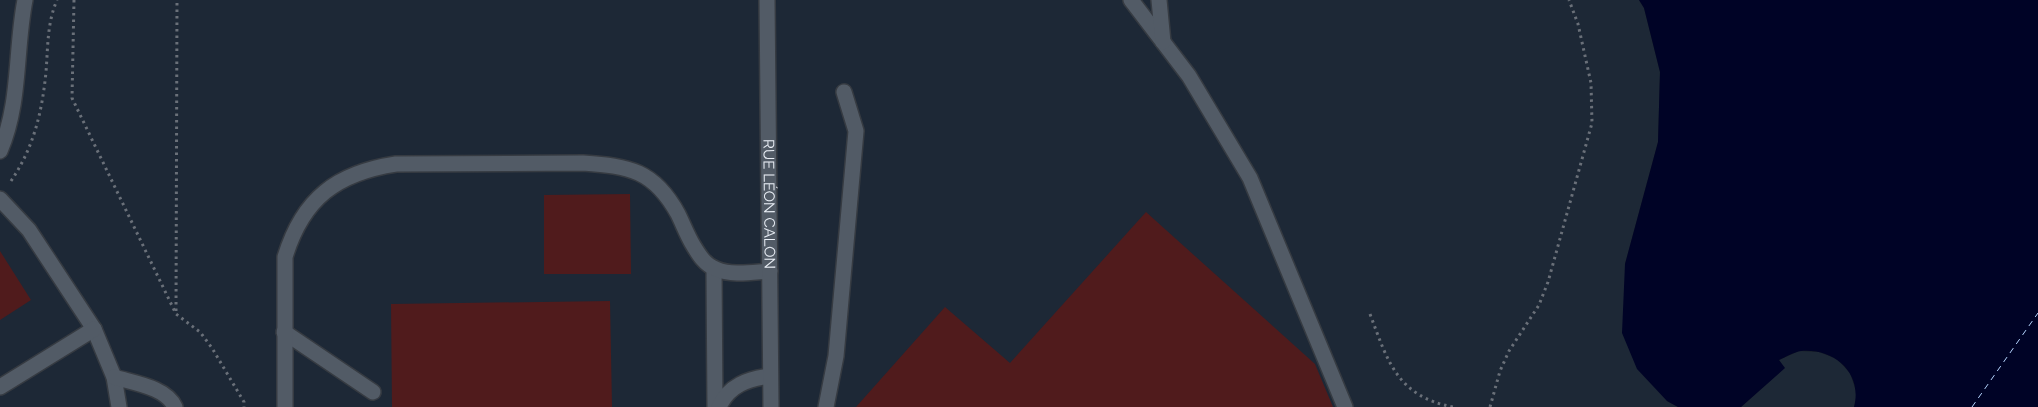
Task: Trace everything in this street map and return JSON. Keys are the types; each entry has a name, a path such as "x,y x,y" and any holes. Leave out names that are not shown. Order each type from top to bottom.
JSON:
{"street":[{"path":"0,151 10,125 16,93 25,0"},
{"name":"RUE LÉON CALON","path":"767,0 771,407"},
{"path":"1131,0 1188,76 1250,178 1345,407"},
{"path":"1159,0 1163,42"},
{"path":"826,407 836,356 856,131 844,92"},
{"path":"284,407 285,257 290,238 302,218 336,182 355,173 372,168 396,164 583,163 613,165 635,170 653,181 667,197 702,259 714,269 727,273 770,271"},
{"path":"0,199 29,230 94,329 114,377 119,407"},
{"path":"714,269 714,407"},
{"path":"0,387 94,329"},
{"path":"284,332 373,392"},
{"path":"718,407 724,397 737,386 749,379 770,376"},
{"path":"114,377 158,390 172,402 174,407"}],"path":[{"path":"74,0 72,98 176,314 200,332 212,348 244,402 244,407"},
{"path":"176,314 177,0"},
{"path":"1490,407 1500,371 1509,351 1539,305 1548,282 1592,123 1591,82 1578,24 1569,0"},
{"path":"1370,314 1387,360 1398,375 1413,391 1432,403 1453,407"}],"shaded area":[{"path":"0,0 1639,0 1644,8 1660,72 1658,142 1625,264 1667,401 1678,407 0,407"},
{"path":"1799,351 1819,352 1837,359 1850,373 1857,394 1854,407 1741,407 1784,368 1779,360"}],"water":[{"path":"1639,0 2038,0 2038,407 1854,407 1856,395 1850,374 1835,358 1813,351 1793,353 1779,360 1785,368 1741,407 1678,407 1667,401 1637,369 1622,333 1625,264 1658,142 1660,72 1644,8"}],"building":[{"path":"630,194 631,274 544,274 544,195"},
{"path":"1146,212 1315,364 1333,407 856,407 945,307 1010,363"},
{"path":"0,251 31,300 0,320"},
{"path":"610,301 612,407 392,407 391,304"}],"ferry route":[{"path":"1972,407 2038,313"}]}
